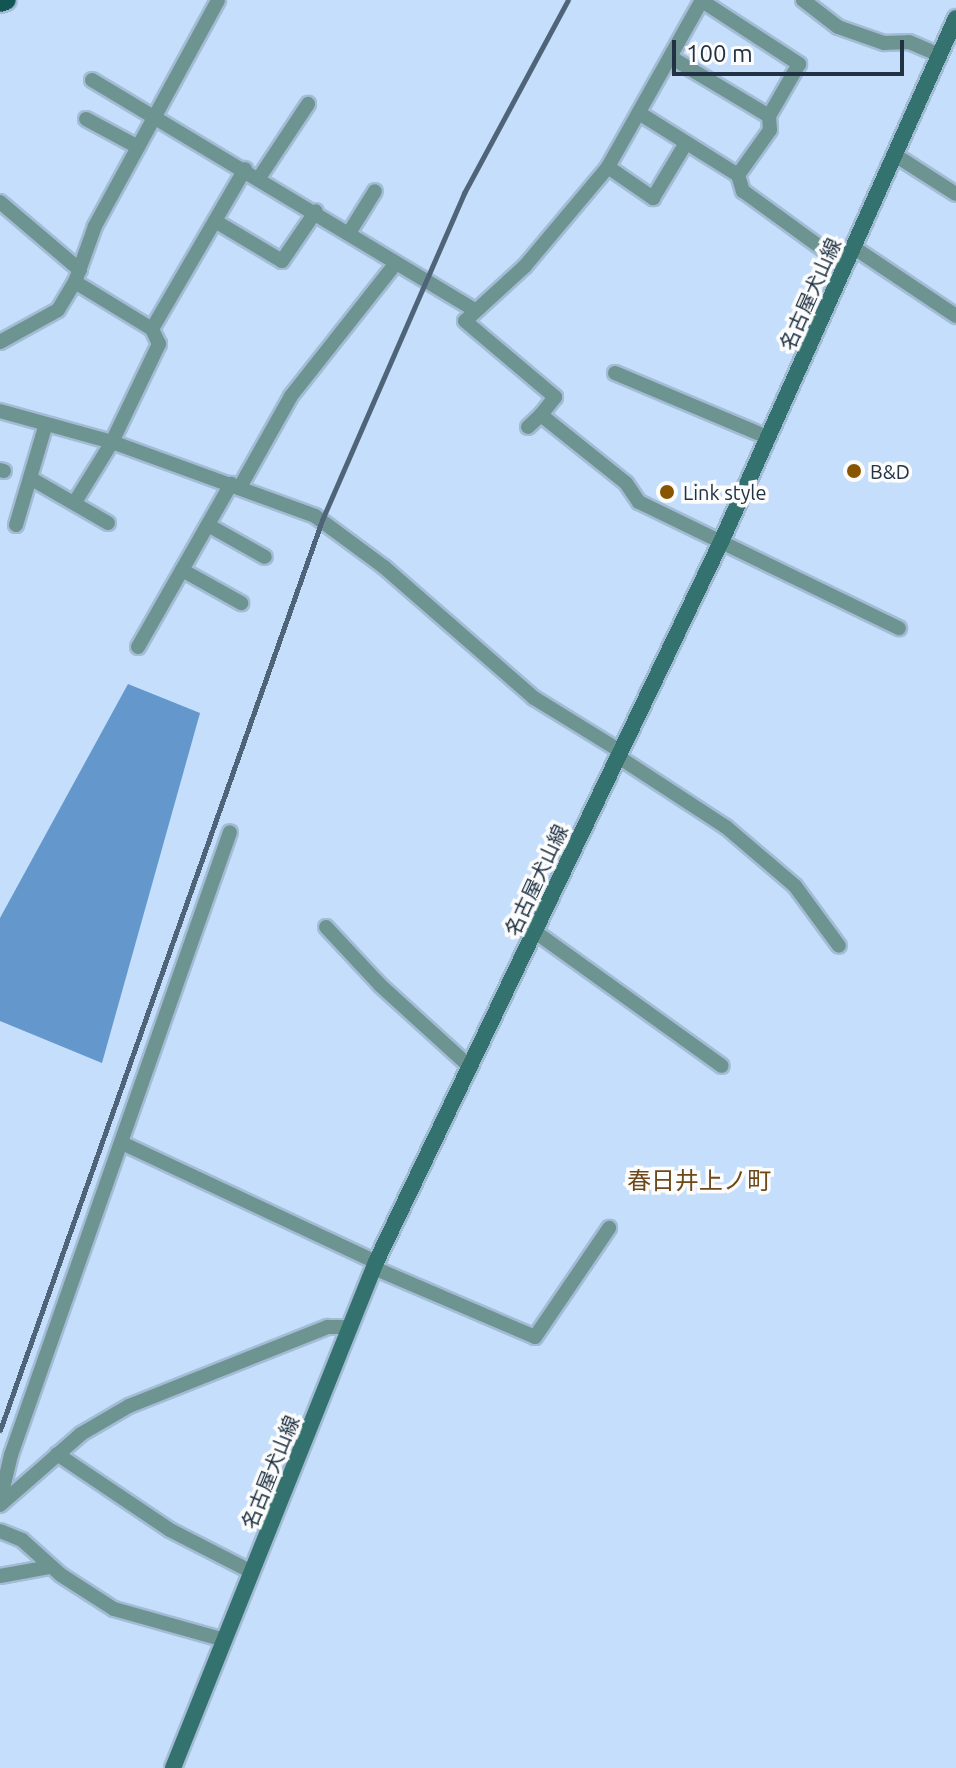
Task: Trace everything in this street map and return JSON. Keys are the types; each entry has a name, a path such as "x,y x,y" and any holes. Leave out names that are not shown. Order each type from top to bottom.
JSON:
{"main road":[{"path":"0,2 6,0"},
{"name":"名古屋犬山線","path":"173,1768 375,1265 721,542 956,18"}],"street":[{"path":"0,342 58,310 78,276 95,226 218,0"},
{"path":"528,427 555,397 465,321 473,309 525,266 608,167 702,0 799,64 769,116 770,130 738,175"},
{"path":"803,0 838,27 884,43 909,42 939,55"},
{"path":"672,58 769,116"},
{"path":"92,80 316,211 473,309"},
{"path":"259,178 308,104"},
{"path":"639,113 738,175 743,191 845,265"},
{"path":"86,119 138,147"},
{"path":"608,167 653,198 686,143"},
{"path":"895,155 956,194"},
{"path":"152,329 245,169"},
{"path":"349,233 375,191"},
{"path":"0,202 78,276 152,329 159,344 112,442 75,502"},
{"path":"215,221 282,261 316,211"},
{"path":"853,247 956,316"},
{"path":"138,647 208,525 291,396 396,263"},
{"path":"615,373 767,437"},
{"path":"0,411 112,442 236,485 315,516 344,534 483,658 534,698 726,827 795,886 839,946"},
{"path":"541,415 626,483 639,502 899,628"},
{"path":"16,525 46,424"},
{"path":"30,478 108,523"},
{"path":"208,525 265,557"},
{"path":"182,570 241,603"},
{"path":"0,1503 11,1455 124,1144 230,832"},
{"path":"326,927 380,985 470,1067"},
{"path":"534,931 722,1066"},
{"path":"124,1144 375,1265 535,1337 609,1228"},
{"path":"0,1503 57,1454 129,1406 328,1327 349,1327"},
{"path":"57,1454 170,1530 252,1572"},
{"path":"0,1531 22,1540 50,1567 114,1609 224,1640"},
{"path":"0,1576 50,1567"}],"water":[{"path":"128,684 200,713 102,1063 0,1021 0,918"}],"railway":[{"path":"0,1430 322,520 464,193 568,0"}],"place":[{"name":"B&D","path":"854,471"},
{"name":"Link style","path":"667,492"}],"district":[{"name":"春日井上ノ町","path":"699,1181"}]}
